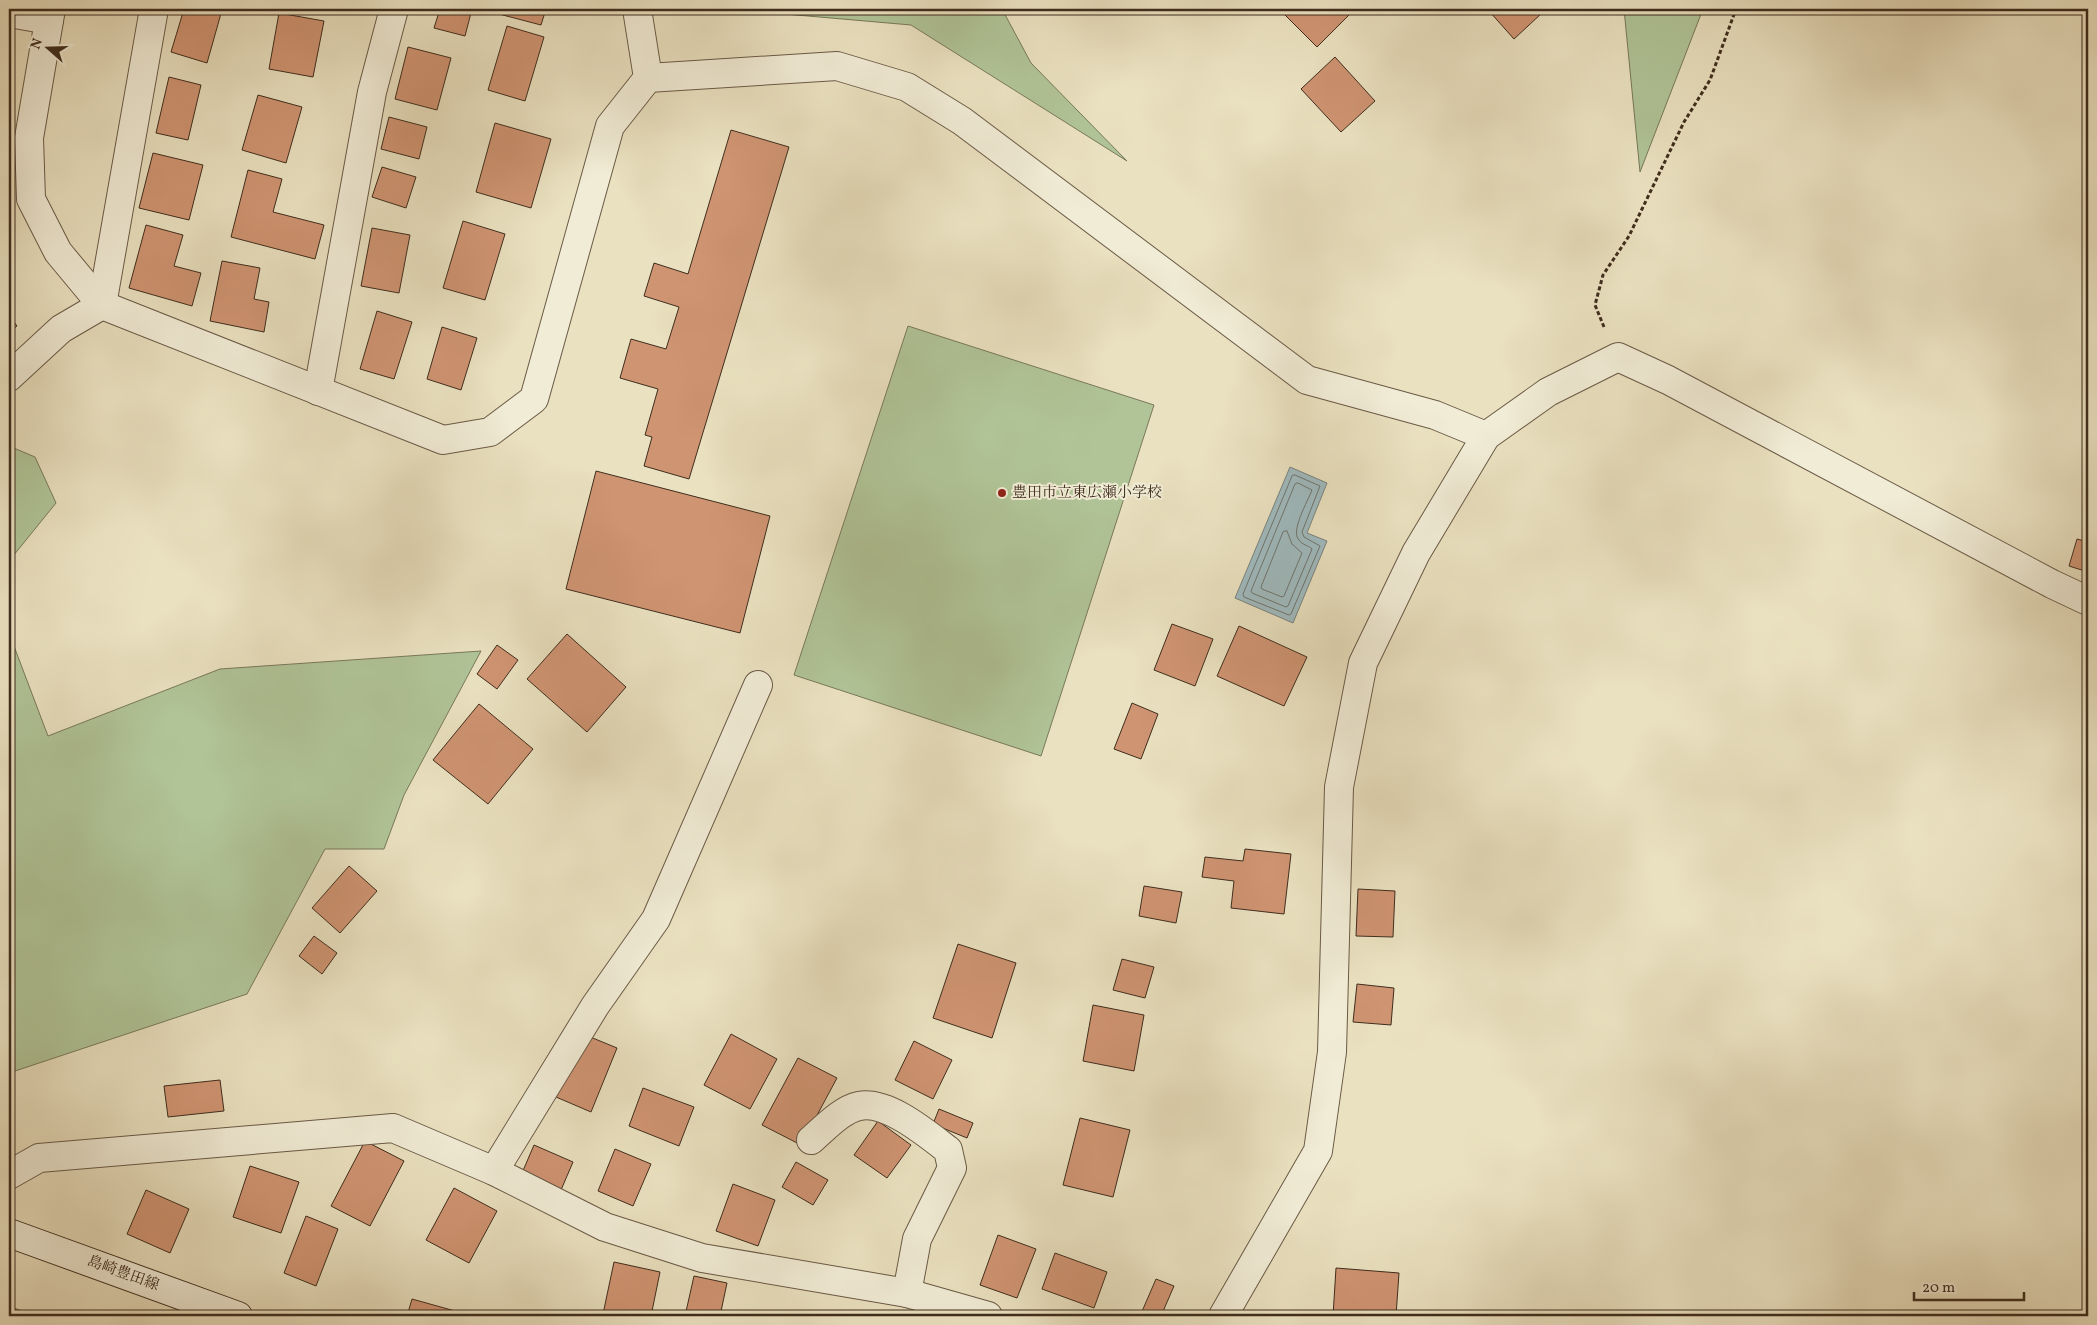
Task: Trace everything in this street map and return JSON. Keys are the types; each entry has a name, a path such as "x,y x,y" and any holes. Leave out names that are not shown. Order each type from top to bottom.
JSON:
{"street":[{"path":"9,378 61,329 102,305 154,9"},
{"path":"318,391 372,92 394,9"},
{"path":"9,13 50,14 29,138 31,199 58,252 102,305 443,440 490,432 534,399 610,126 648,78 637,9"},
{"path":"648,78 837,66 907,87 962,121 1308,380 1435,416 1486,436"},
{"path":"1223,1316 1318,1151 1332,1052 1338,787 1363,663 1416,553 1486,436 1548,392 1618,357 1668,380 2052,584 2088,601"},
{"path":"494,1171 595,1006 656,919 758,685"},
{"path":"811,1140 837,1118 859,1106 881,1107 918,1128 948,1150 952,1168 917,1239 907,1293"},
{"path":"9,1175 39,1158 393,1128 494,1171 605,1227 702,1258 907,1293 988,1316"},
{"name":"島崎豊田線","path":"9,1233 238,1316"}],"path":[{"path":"1618,357 1595,306 1603,274 1629,236 1684,122 1710,80 1736,9"}],"green space":[{"path":"757,9 1002,9 1031,63 1127,161 911,25 762,12"},
{"path":"1624,9 1703,9 1640,172"},
{"path":"908,326 1154,405 1041,756 794,675"},
{"path":"9,446 35,457 56,503 9,561"},
{"path":"9,633 48,736 220,669 481,651 404,795 384,849 325,849 247,994 9,1073"},
{"path":"9,1306 35,1316 9,1316"}],"water":[{"path":"1290,467 1327,483 1307,533 1327,541 1293,623 1235,598"}],"building":[{"path":"184,9 222,10 207,63 171,52"},
{"path":"440,9 472,9 465,36 434,28"},
{"path":"501,9 546,9 541,25 499,14"},
{"path":"1279,9 1355,9 1317,47"},
{"path":"1491,9 1539,9 1542,13 1514,39 1489,11"},
{"path":"279,13 324,21 313,77 269,69"},
{"path":"507,26 544,37 525,101 488,90"},
{"path":"408,47 451,58 437,110 395,99"},
{"path":"1335,57 1375,101 1341,132 1301,89"},
{"path":"169,77 201,85 188,140 156,133"},
{"path":"258,95 302,107 286,163 242,150"},
{"path":"389,117 427,127 419,159 381,149"},
{"path":"495,123 551,139 531,208 476,192"},
{"path":"731,130 789,147 689,479 644,466 652,437 645,435 658,389 620,378 631,339 666,349 679,307 644,296 654,263 688,274"},
{"path":"153,153 203,165 189,220 139,208"},
{"path":"382,167 416,177 406,208 372,197"},
{"path":"248,170 282,179 273,212 324,225 315,259 231,237"},
{"path":"463,221 505,234 485,300 443,288"},
{"path":"146,225 183,235 174,266 201,273 192,306 129,288"},
{"path":"372,228 410,235 399,293 361,286"},
{"path":"222,261 260,268 254,299 269,302 264,332 210,321"},
{"path":"377,311 412,322 394,379 360,369"},
{"path":"9,315 17,326 9,332"},
{"path":"442,327 477,338 461,390 427,379"},
{"path":"596,471 770,516 740,633 566,589"},
{"path":"2077,539 2088,542 2088,572 2069,566"},
{"path":"1172,624 1213,639 1195,686 1154,670"},
{"path":"1239,626 1307,657 1284,706 1217,676"},
{"path":"567,634 626,687 587,732 527,679"},
{"path":"497,645 518,660 497,689 477,674"},
{"path":"1132,703 1158,714 1141,759 1114,749"},
{"path":"479,704 533,749 488,804 433,760"},
{"path":"1245,849 1291,854 1284,914 1231,908 1234,881 1202,877 1205,857 1243,861"},
{"path":"349,866 377,891 340,933 312,908"},
{"path":"1144,886 1182,892 1176,923 1139,916"},
{"path":"1358,889 1395,891 1393,937 1356,936"},
{"path":"314,936 337,953 322,974 299,956"},
{"path":"958,944 1016,963 992,1038 933,1018"},
{"path":"1122,959 1154,967 1145,998 1113,990"},
{"path":"1357,984 1394,988 1391,1025 1353,1022"},
{"path":"1093,1005 1144,1015 1134,1071 1083,1061"},
{"path":"583,1034 617,1048 591,1112 556,1097"},
{"path":"731,1034 777,1059 750,1109 704,1085"},
{"path":"914,1041 952,1060 933,1099 895,1080"},
{"path":"798,1058 837,1078 801,1145 762,1125"},
{"path":"220,1080 224,1111 168,1117 164,1086"},
{"path":"643,1088 694,1107 679,1146 629,1126"},
{"path":"939,1109 973,1123 967,1138 933,1124"},
{"path":"1080,1118 1130,1130 1113,1197 1063,1185"},
{"path":"878,1121 911,1145 887,1178 854,1155"},
{"path":"365,1141 404,1161 370,1226 331,1206"},
{"path":"534,1145 573,1162 561,1190 522,1173"},
{"path":"615,1149 651,1164 633,1206 598,1191"},
{"path":"796,1162 828,1180 813,1205 782,1187"},
{"path":"250,1166 299,1182 281,1233 233,1217"},
{"path":"733,1184 775,1200 758,1246 716,1231"},
{"path":"454,1188 497,1211 469,1263 426,1240"},
{"path":"146,1190 189,1209 170,1253 127,1234"},
{"path":"306,1216 338,1229 316,1286 284,1273"},
{"path":"998,1235 1036,1249 1017,1298 980,1285"},
{"path":"1055,1253 1107,1272 1094,1308 1042,1289"},
{"path":"614,1262 660,1272 651,1316 603,1314"},
{"path":"1336,1268 1399,1273 1396,1316 1333,1316"},
{"path":"694,1276 727,1283 720,1316 685,1316"},
{"path":"1156,1279 1174,1286 1161,1316 1140,1316"},
{"path":"412,1299 473,1316 407,1316"}],"place":[{"name":"豊田市立東広瀬小学校","path":"1002,493"}]}
